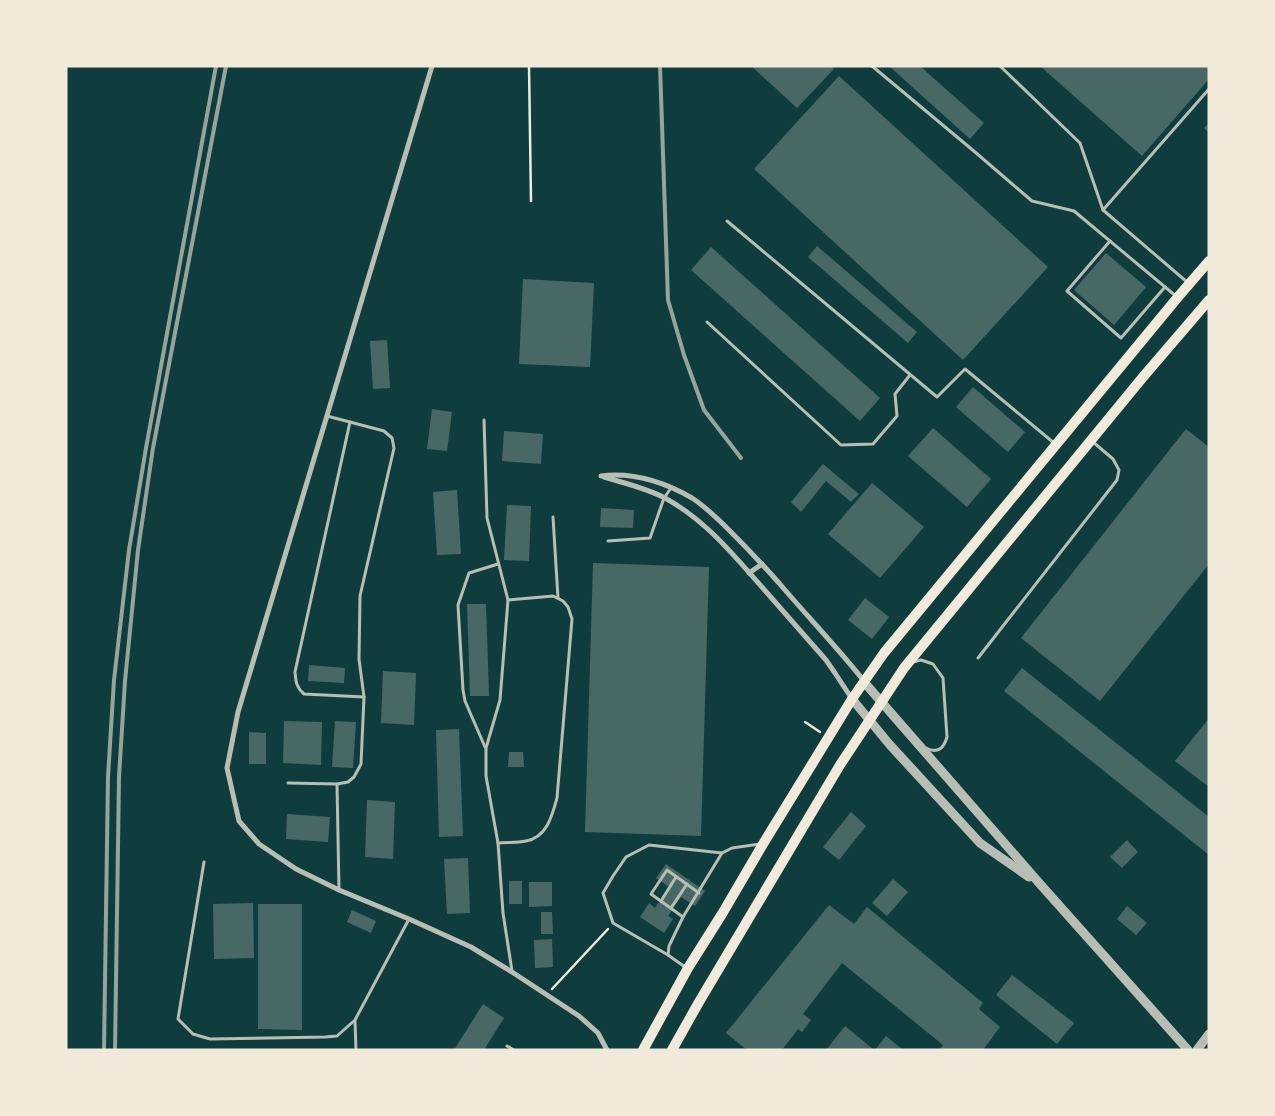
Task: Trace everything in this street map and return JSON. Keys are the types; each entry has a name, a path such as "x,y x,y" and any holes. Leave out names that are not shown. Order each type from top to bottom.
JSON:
{"main road":[{"path":"642,1050 688,968 864,682 895,640 1209,262"},
{"path":"672,1050 830,782 881,701 908,663 1142,377 1209,300"}],"street":[{"path":"432,66 238,712 228,768 239,821 259,844 296,869 339,890 470,947 512,972 578,1016 598,1032 607,1050"},
{"path":"1040,884 980,843 869,720 852,699 826,660 738,559 701,522 684,509 650,491 601,476 629,474 654,481 692,498 712,513 762,564 848,661 911,737 1188,1050"},
{"path":"750,573 762,564"},
{"path":"1197,1050 1209,1034"}],"lane":[{"path":"872,66 1032,201 1074,211 1178,297"},
{"path":"1000,66 1080,143 1103,210 1190,284"},
{"path":"1103,210 1209,89"},
{"path":"727,221 937,398 965,369 1056,445"},
{"path":"1110,241 1067,291 1121,338 1165,287"},
{"path":"707,322 841,445 873,444 897,416 895,394 910,375"},
{"path":"288,782 337,784 348,782 361,764 364,697 359,659 360,596 394,448 392,438 384,430 326,416"},
{"path":"484,420 487,518 508,600 500,700 486,748 486,776 498,843 503,912 512,972"},
{"path":"350,422 295,672 298,688 304,694 364,697"},
{"path":"978,658 1117,480 1119,470 1113,459 1091,440"},
{"path":"608,541 650,538 664,498 671,488"},
{"path":"553,517 558,598"},
{"path":"486,748 462,690 458,605 469,573 498,564"},
{"path":"498,843 528,841 541,835 551,820 557,798 572,619 564,601 553,596 508,600"},
{"path":"908,663 922,660 933,664 943,678 947,738 944,746 938,750 929,750 911,737"},
{"path":"337,784 339,890"},
{"path":"688,968 613,923 603,893 613,876 626,857 649,845 722,853 732,848 763,844"},
{"path":"668,955 669,946 683,918 722,853"},
{"path":"204,862 178,1019 193,1034 210,1039 325,1038 337,1036 355,1020 409,919"},
{"path":"683,918 651,894 667,870 699,893"},
{"path":"660,901 676,877"},
{"path":"671,908 687,884"},
{"path":"355,1020 356,1050"},
{"path":"507,1046 514,1050"}],"path":[{"path":"529,66 530,201"},
{"path":"805,722 822,733"},
{"path":"546,996 613,923"}],"building":[{"path":"751,66 831,66 834,69 797,108"},
{"path":"889,66 920,66 984,123 970,139"},
{"path":"1040,66 1209,66 1209,79 1142,156"},
{"path":"839,76 1048,267 963,360 754,169"},
{"path":"1209,123 1209,133 1204,128"},
{"path":"817,246 917,332 908,343 808,257"},
{"path":"711,247 880,398 860,421 691,270"},
{"path":"1106,253 1146,287 1114,325 1074,290"},
{"path":"523,279 594,283 590,367 519,364"},
{"path":"387,340 390,388 373,389 370,341"},
{"path":"973,387 1025,432 1008,452 956,407"},
{"path":"432,409 452,412 447,451 427,449"},
{"path":"933,428 991,479 967,507 908,456"},
{"path":"1186,429 1209,447 1209,564 1100,701 1021,638"},
{"path":"504,431 543,434 541,464 502,461"},
{"path":"823,464 859,494 851,502 826,481 801,512 791,502"},
{"path":"872,483 924,527 880,578 828,534"},
{"path":"457,490 461,554 437,555 433,492"},
{"path":"507,505 531,506 529,561 504,560"},
{"path":"601,508 634,510 633,528 600,527"},
{"path":"593,563 709,567 701,836 585,832"},
{"path":"865,598 889,617 872,639 848,620"},
{"path":"467,604 486,604 489,696 470,696"},
{"path":"309,665 345,668 344,683 308,681"},
{"path":"1022,668 1209,817 1209,855 1004,691"},
{"path":"383,671 416,673 414,725 381,723"},
{"path":"1209,718 1209,787 1175,761"},
{"path":"284,721 322,722 321,765 283,763"},
{"path":"335,721 356,722 353,768 332,767"},
{"path":"459,729 463,836 439,837 436,730"},
{"path":"249,732 266,733 266,764 249,764"},
{"path":"509,752 523,752 524,767 508,767"},
{"path":"367,800 395,802 393,859 365,857"},
{"path":"851,812 866,826 839,860 823,847"},
{"path":"287,814 330,817 328,842 286,839"},
{"path":"1127,840 1138,852 1122,868 1110,857"},
{"path":"468,858 470,913 447,914 444,859"},
{"path":"666,864 705,891 695,906 681,897 668,916 673,919 664,933 640,917 649,903 655,908 669,887 656,878"},
{"path":"893,879 908,892 887,916 872,903"},
{"path":"509,881 522,881 522,904 509,904"},
{"path":"529,882 552,882 552,906 529,907"},
{"path":"253,903 254,958 214,959 213,904"},
{"path":"258,904 302,904 302,1030 258,1029"},
{"path":"829,905 854,924 867,907 983,1003 979,1009 1000,1027 983,1050 939,1050 943,1045 842,963 803,1014 811,1020 802,1032 798,1029 782,1050 747,1050 726,1033"},
{"path":"1127,906 1147,923 1136,935 1117,919"},
{"path":"352,910 376,921 371,933 347,922"},
{"path":"541,912 552,912 553,934 541,934"},
{"path":"552,939 553,967 535,968 534,940"},
{"path":"1012,975 1074,1023 1057,1044 996,995"},
{"path":"483,1004 504,1018 484,1050 454,1050"},
{"path":"845,1026 874,1050 826,1050"},
{"path":"886,1036 903,1050 875,1050"}],"railway":[{"path":"104,1050 108,777 114,680 129,550 216,66"},
{"path":"115,1050 119,777 125,681 138,550 153,448 226,66"},
{"path":"660,66 668,300 684,355 704,410 741,458"}]}
